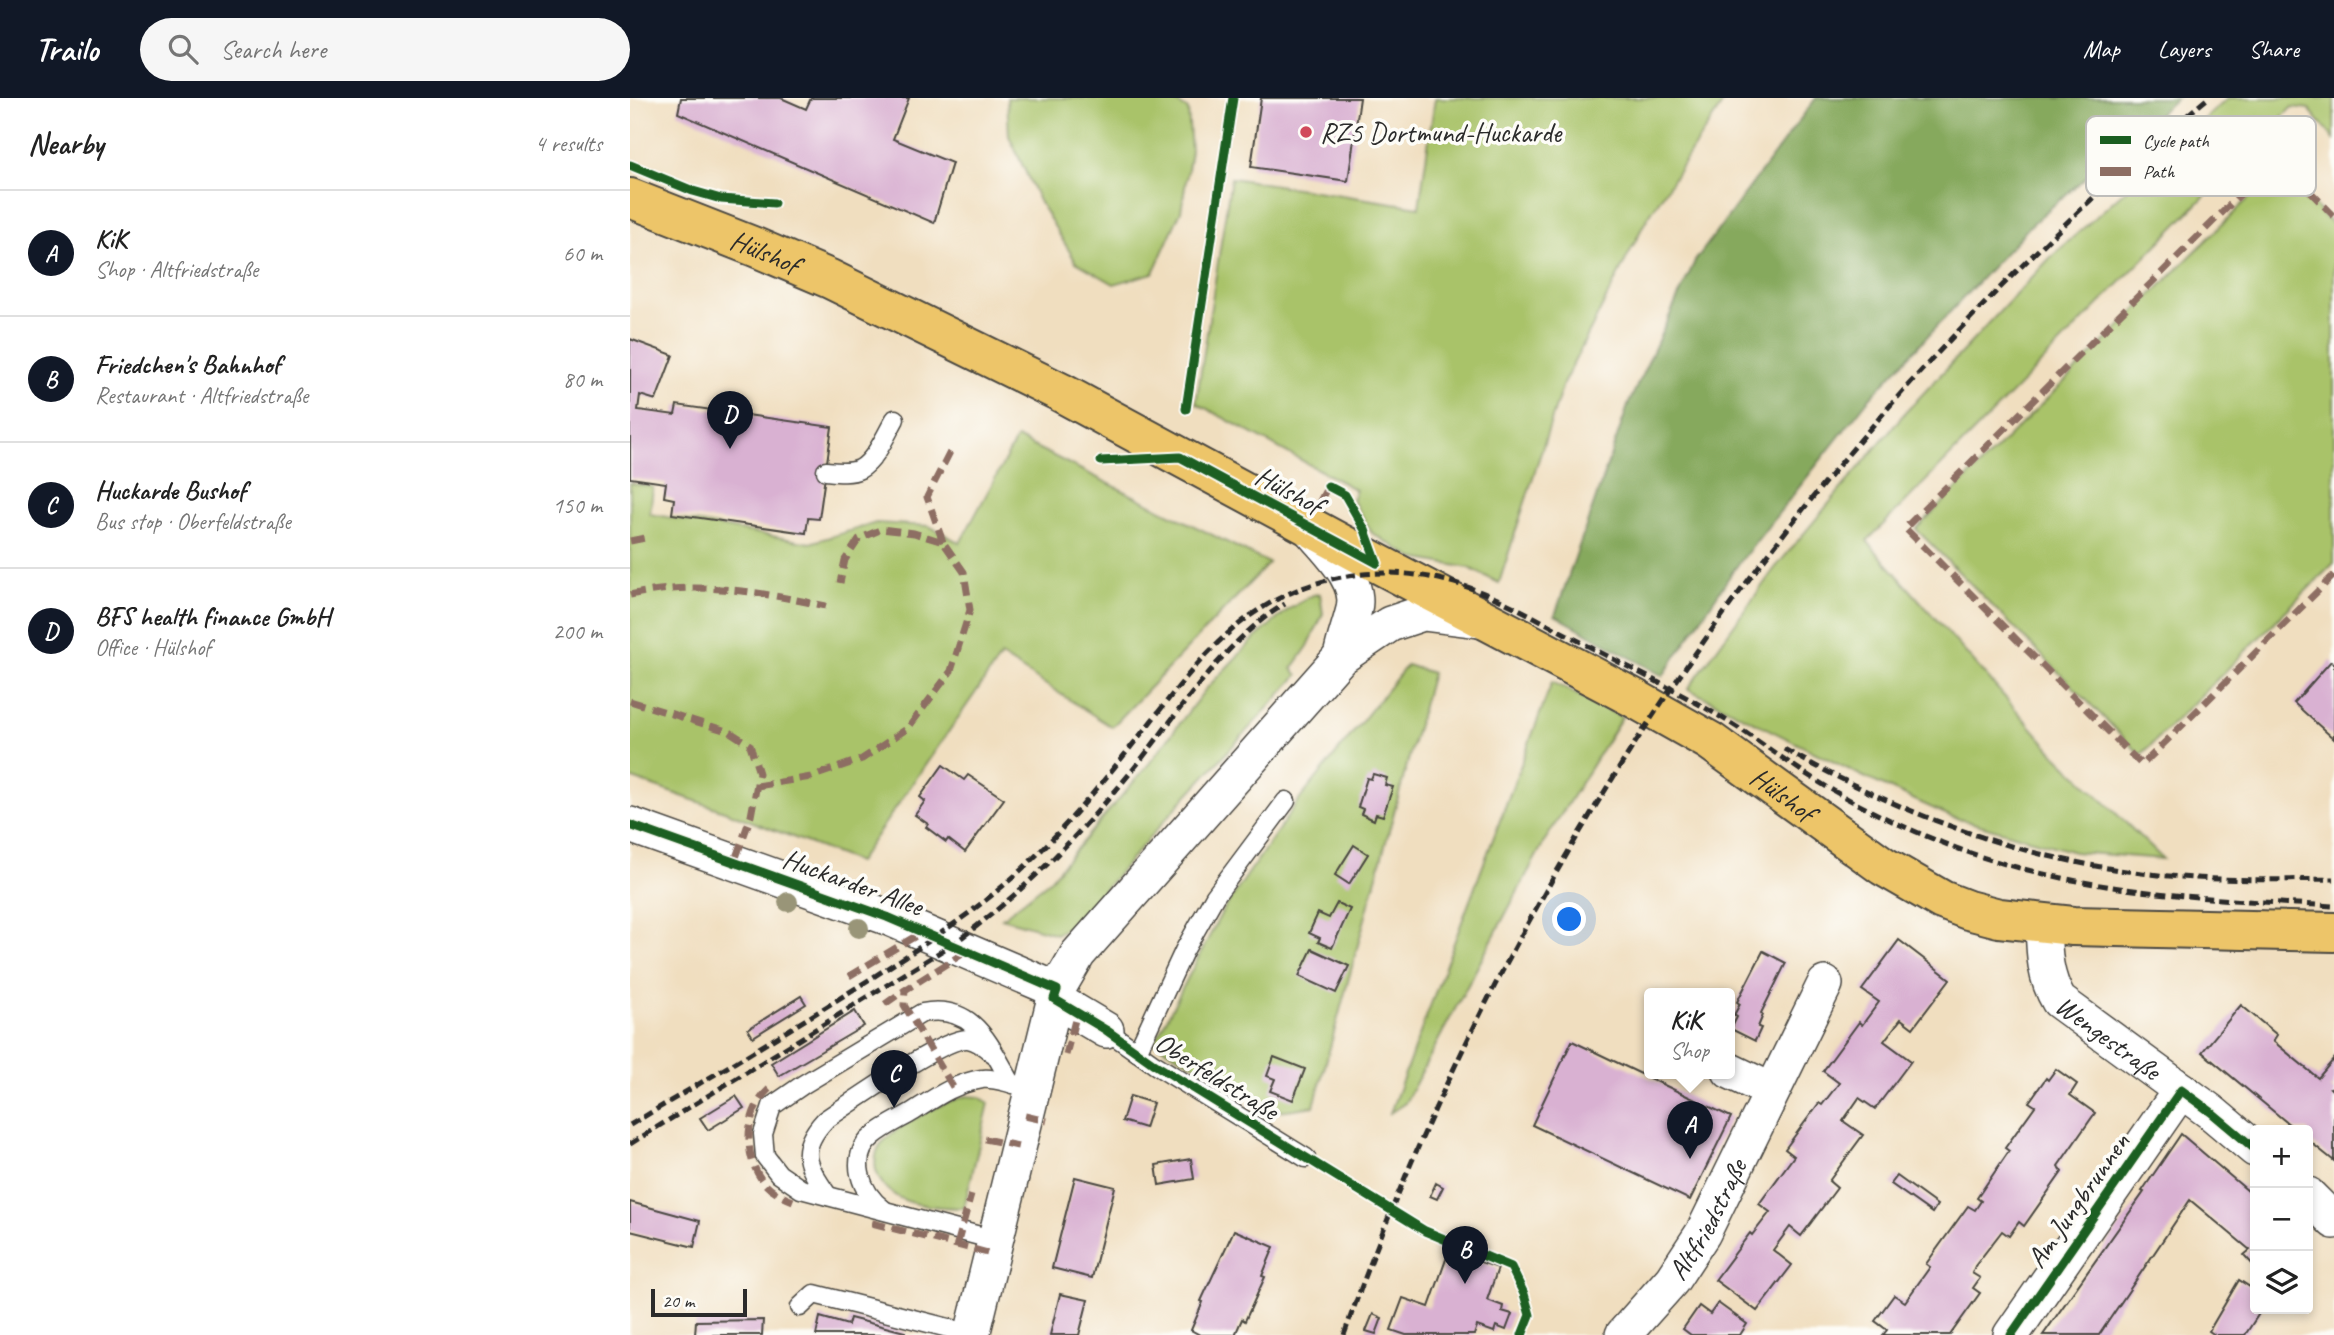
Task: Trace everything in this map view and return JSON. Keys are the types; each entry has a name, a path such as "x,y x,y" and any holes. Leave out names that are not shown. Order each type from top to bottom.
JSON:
{"main road":[{"name":"Hülshof","path":"630,198 755,247 918,321 1060,392 1710,741 1856,847 1919,888 1968,910 1999,918 2106,928 2334,932"}],"street":[{"path":"1307,525 1350,576 1355,606 1345,634 1341,657"},
{"path":"972,1334 995,1240 1022,1086 1056,995 1077,954 1341,657 1390,624 1423,613 1486,621"},
{"name":"Huckarder Allee","path":"630,825 887,917 1056,995 1106,1030"},
{"name":"Wengestraße","path":"2043,923 2045,965 2050,987 2059,1001 2211,1112 2250,1145"},
{"name":"Altfriedstraße","path":"1623,1335 1653,1303 1696,1245 1825,984"},
{"path":"1735,1073 1772,1091"},
{"name":"Am Jungbrunnen","path":"2011,1335 2181,1090"},
{"path":"2313,1200 2334,1221"}],"lane":[{"path":"826,471 839,473 860,469 876,452 895,419"},
{"path":"1137,1052 1184,951 1215,896 1286,801"},
{"path":"995,1240 801,1189 779,1174 765,1156 763,1134 772,1106 922,1013 954,1013 967,1019 1022,1086"},
{"name":"Oberfeldstraße","path":"1106,1030 1306,1158"},
{"path":"828,1196 810,1170 807,1150 812,1134 825,1120 943,1046 965,1039 980,1043 994,1054"},
{"path":"888,1213 875,1204 860,1178 862,1152 871,1137 959,1084 986,1078 1022,1086"},
{"path":"800,1307 814,1294 972,1334"}],"green space":[{"path":"1007,98 1170,98 1188,110 1191,151 1181,211 1153,273 1114,284 1076,262 1039,201 1009,136"},
{"path":"1435,98 1726,98 1645,222 1563,384 1499,583 1469,568 1413,558 1372,533 1352,499 1356,490 1196,403 1231,178 1419,207"},
{"path":"1816,98 2177,98 2156,116 2086,116 2086,177 2032,224 1868,400 1733,571 1663,676 1555,615 1629,403 1695,261"},
{"path":"2228,98 2334,98 2334,139 2309,109 2292,107 2283,116 2208,116"},
{"path":"2119,196 2205,196 1867,541 2055,754 2163,859 2074,852 1952,817 1862,776 1688,689 1775,568 1903,415 2049,259"},
{"path":"2251,196 2305,196 2334,226 2334,563 2141,755 1916,529"},
{"path":"1017,438 1269,563 1112,727 1001,656 858,862 630,778 630,483 653,487 650,514 810,543 876,523 929,526 960,543"},
{"path":"1320,594 1323,614 1308,646 1292,669 1298,675 1172,812 1103,891 1085,917 1056,934 1002,918 1049,881 1148,765 1205,690 1255,638 1289,609 1313,595"},
{"path":"1407,665 1432,673 1314,1106 1280,1111 1154,1043 1222,912 1296,804"},
{"path":"1552,682 1622,717 1544,842 1405,1103 1390,1113"},
{"path":"966,1096 979,1097 989,1103 964,1208 925,1205 900,1198 889,1191 876,1170 876,1156 881,1144 909,1122"}],"building":[{"path":"681,98 781,98 806,109 811,98 909,98 893,139 952,163 934,223 678,113"},
{"name":"RZ5 Dortmund-Huckarde","path":"1261,98 1360,98 1348,181 1251,167"},
{"path":"630,339 673,355 656,400 640,395 638,410 675,415 677,405 832,427 819,519 808,518 806,533 672,514 674,499 664,497 666,483 630,478"},
{"path":"2331,661 2334,663 2334,739 2294,703"},
{"path":"943,765 964,780 968,775 1004,799 965,852 948,839 946,842 915,815 925,801 920,797"},
{"path":"1373,774 1387,778 1385,785 1393,787 1383,816 1376,814 1374,820 1361,814 1363,809 1358,807 1367,778 1371,779"},
{"path":"1354,845 1368,854 1349,884 1335,875"},
{"path":"1337,903 1350,909 1332,948 1318,942 1320,938 1309,933 1318,913 1329,918"},
{"path":"1899,940 1950,979 1913,1028 1901,1019 1884,1041 1911,1061 1875,1109 1859,1098 1843,1121 1863,1135 1829,1181 1837,1188 1801,1236 1790,1227 1773,1250 1792,1265 1757,1311 1715,1280 1750,1233 1752,1235 1770,1212 1759,1204 1794,1156 1785,1149 1819,1103 1822,1105 1839,1083 1823,1071 1859,1022 1862,1025 1879,1002 1862,990"},
{"path":"1312,949 1349,966 1336,993 1299,976"},
{"path":"1763,951 1786,963 1761,1013 1763,1015 1758,1027 1761,1028 1755,1041 1735,1031 1735,1013 1740,1004 1737,1002"},
{"path":"801,996 806,1004 753,1037 748,1029"},
{"path":"2241,1005 2277,1035 2273,1041 2318,1078 2334,1059 2334,1087 2330,1088 2334,1092 2334,1161 2313,1144 2313,1125 2290,1125 2202,1052"},
{"path":"855,1011 864,1026 779,1076 771,1063"},
{"path":"1572,1041 1644,1075 1644,1079 1652,1079 1731,1117 1690,1200 1532,1125"},
{"path":"1274,1057 1305,1069 1293,1100 1270,1091 1275,1079 1267,1076"},
{"path":"2056,1069 2077,1084 2070,1095 2095,1113 2058,1166 2062,1172 2024,1226 2019,1222 2009,1236 2002,1231 1975,1266 1972,1273 1980,1278 1973,1288 1980,1293 1950,1335 1883,1335 1887,1330 1875,1321 1894,1295 1905,1302 1930,1267 1926,1264 1968,1206 1975,1210 1981,1201 1977,1198 2009,1151 2005,1148 2035,1106 2029,1102"},
{"path":"736,1096 744,1108 708,1130 700,1118"},
{"path":"1130,1096 1153,1103 1145,1128 1122,1121"},
{"path":"2181,1134 2250,1193 2250,1250 2190,1200 2099,1335 2043,1335 2144,1192 2142,1191"},
{"path":"1191,1159 1194,1179 1159,1185 1156,1165"},
{"path":"1897,1176 1937,1205 1932,1213 1891,1184"},
{"path":"1075,1177 1115,1187 1092,1278 1052,1268"},
{"path":"1436,1183 1443,1187 1437,1199 1430,1196"},
{"path":"630,1202 700,1221 694,1247 630,1231"},
{"path":"1234,1230 1274,1247 1262,1276 1265,1277 1245,1321 1242,1319 1235,1335 1200,1335 1191,1330 1203,1302 1201,1301"},
{"path":"2250,1250 2250,1262 2244,1255"},
{"path":"1449,1251 1498,1268 1487,1300 1503,1306 1502,1311 1512,1314 1506,1330 1496,1326 1494,1332 1477,1326 1474,1335 1406,1335 1391,1330 1403,1298 1429,1307"},
{"path":"2239,1280 2250,1287 2250,1314 2259,1314 2245,1335 2215,1335 2209,1331"},
{"path":"1060,1294 1088,1300 1079,1335 1050,1335"},
{"path":"1718,1303 1747,1324 1740,1335 1691,1335 1683,1329 1699,1306 1710,1314"},
{"path":"1373,1314 1382,1318 1376,1334 1366,1331"},
{"path":"820,1317 848,1325 850,1318 905,1332 905,1335 816,1335"},
{"path":"763,1320 762,1335 695,1335 696,1321"}],"railway":[{"path":"2188,116 2208,98"},
{"path":"1344,1335 1414,1158 1495,985 1588,818 1692,658 1807,505 1931,360 2065,224 2097,196"},
{"path":"630,1125 831,1004 922,946 983,902 1038,854 1116,766 1184,679 1244,620 1283,596 1304,587 1327,580 1373,573 1397,573 1443,580 1496,598 1702,706 1813,779 1855,803 1943,843 2038,873 2086,883 2185,896 2334,906"},
{"path":"630,1144 953,944 1003,905 1050,862 1093,816 1223,657 1263,619 1285,604"},
{"path":"1784,749 1923,816 2018,848 2067,860 2117,870 2190,878 2334,879"}],"marked path":[{"path":"2239,196 1905,528 2142,765 2334,575"},
{"path":"2314,196 2334,216"},
{"path":"943,542 927,497 950,452"},
{"path":"1319,503 1328,486"},
{"path":"757,786 811,777 862,759 908,728 951,671 970,610 964,572 943,542 914,533 882,529 859,539 845,560 840,583"},
{"path":"630,541 650,537"},
{"path":"630,595 680,588 705,588 753,592 826,606"},
{"path":"630,701 730,732 750,745 759,773 751,816 734,863"},
{"path":"849,976 924,931"},
{"path":"953,1087 904,1005 905,990 967,951"},
{"path":"885,1004 905,990"},
{"path":"1066,1055 1077,1012"},
{"path":"769,1089 761,1099 751,1122 749,1135 752,1161 765,1184 774,1192 793,1201"},
{"path":"1025,1116 1047,1121"},
{"path":"985,1139 1018,1146"},
{"path":"957,1245 971,1195"},
{"path":"872,1223 992,1254"}],"cycle path":[{"path":"1186,409 1233,98"},
{"path":"630,165 693,191 721,199 774,203"},
{"path":"1101,461 1180,457 1377,563"},
{"path":"1328,486 1345,495 1365,530 1377,563"},
{"path":"630,825 887,917 1057,990 1054,999 1425,1231 1511,1267 1524,1294 1530,1315 1522,1335"},
{"path":"2011,1335 2181,1090 2250,1145"}],"place":[{"name":"RZ5 Dortmund-Huckarde","path":"1306,132"},
{"name":"BFS health finance GmbH","path":"730,449"},
{"name":"Huckarde Bushof","path":"894,1108"},
{"name":"KiK","path":"1690,1159"},
{"name":"Friedchen's Bahnhof","path":"1465,1284"}]}
